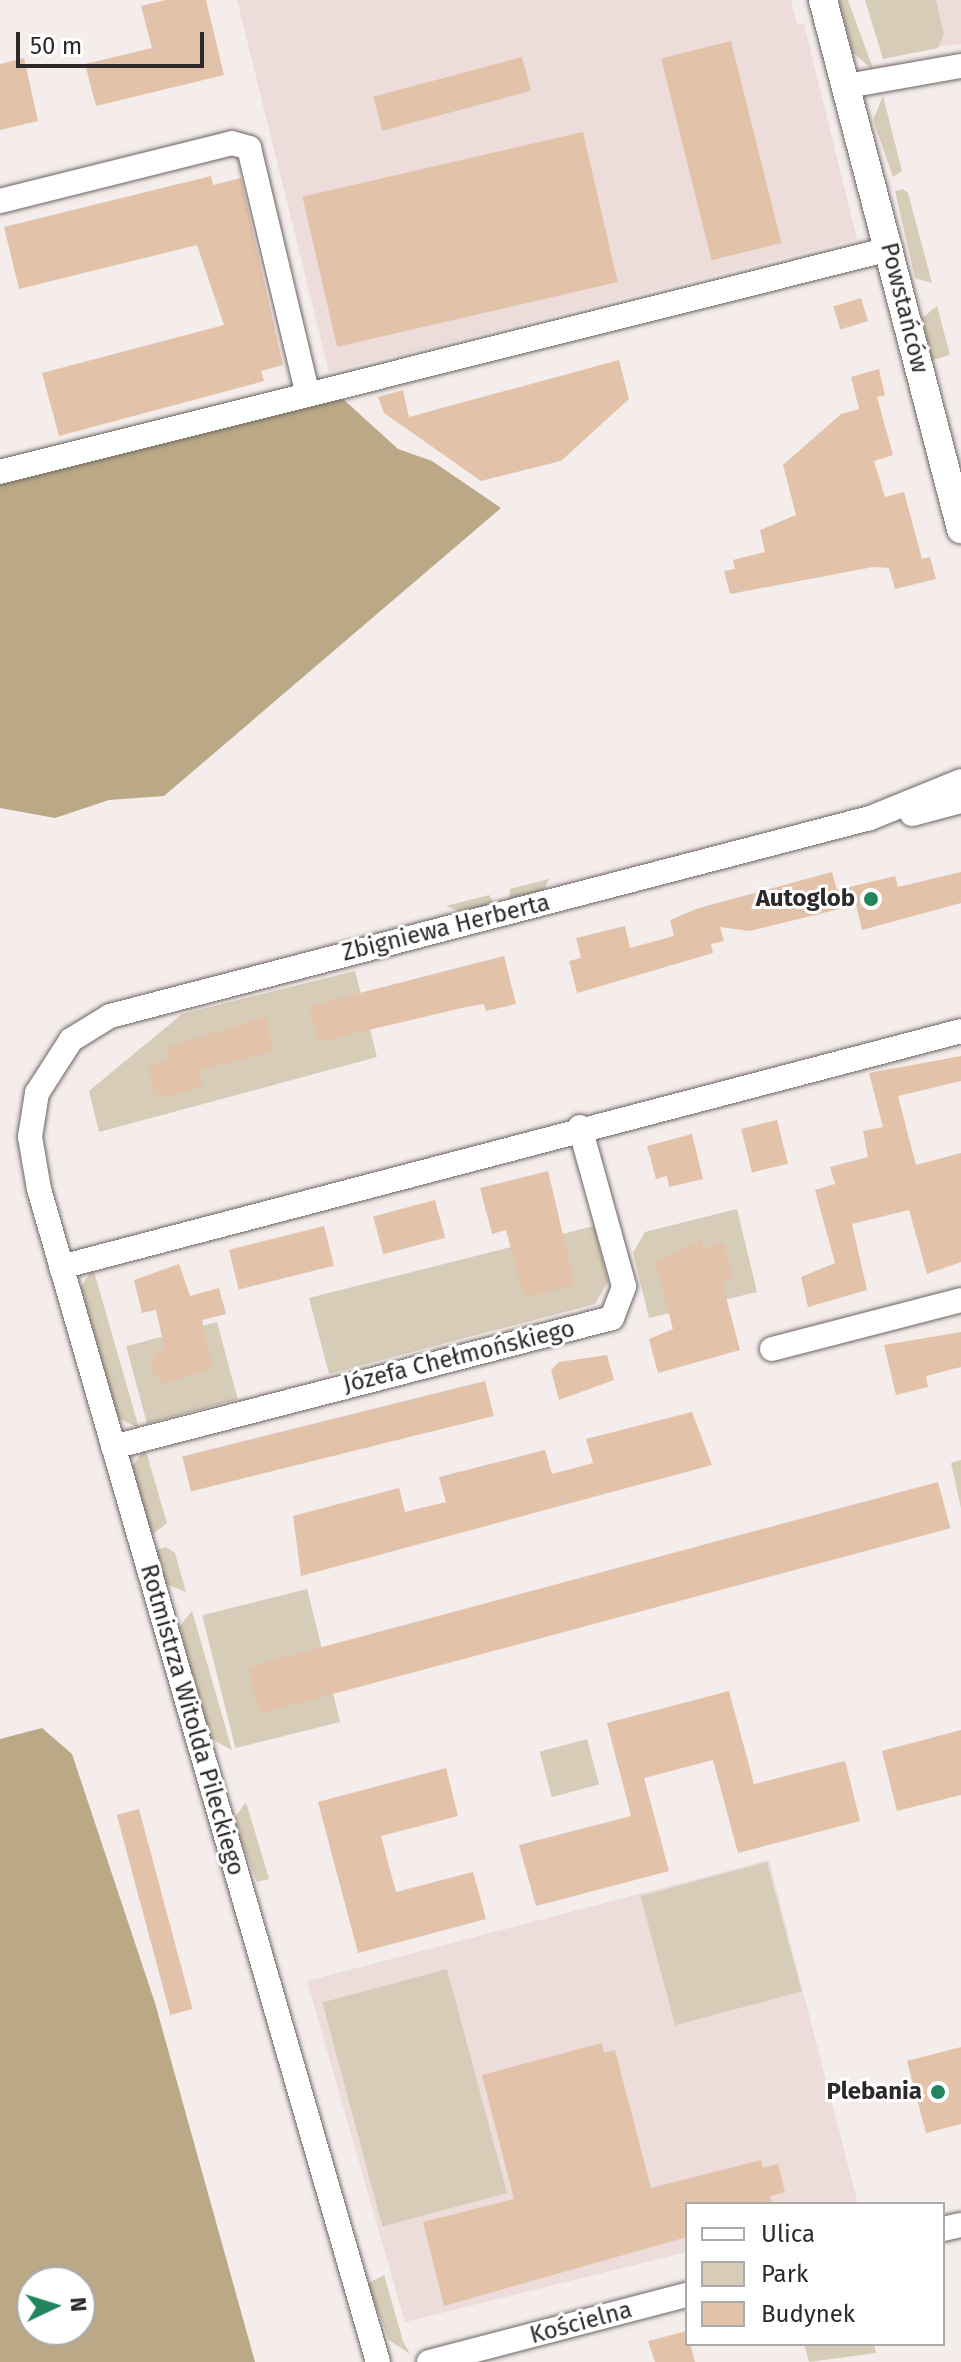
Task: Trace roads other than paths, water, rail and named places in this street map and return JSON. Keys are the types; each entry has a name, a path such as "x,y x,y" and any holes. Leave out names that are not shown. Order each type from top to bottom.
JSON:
{"street":[{"name":"Powstańców","path":"823,0 961,529"},
{"name":"Powstańców","path":"829,0 847,86"},
{"path":"847,86 961,66"},
{"path":"0,201 232,143 249,148 307,391"},
{"path":"0,472 307,391 890,249"},
{"name":"Zbigniewa Herberta","path":"870,818 961,781"},
{"name":"Zbigniewa Herberta","path":"44,1076 71,1040 133,1009 870,818 961,801"},
{"path":"61,1267 580,1127 961,1031"},
{"name":"Rotmistrza Witolda Pileckiego","path":"44,1076 30,1137 61,1267 378,2362"},
{"name":"Józefa Chełmońskiego","path":"113,1447 612,1318 624,1286 580,1127"},
{"path":"772,1349 961,1300"},
{"name":"Kościelna","path":"429,2362 685,2296"}],"place":[{"name":"Autoglob","path":"871,899"},
{"name":"Plebania","path":"938,2092"}]}
